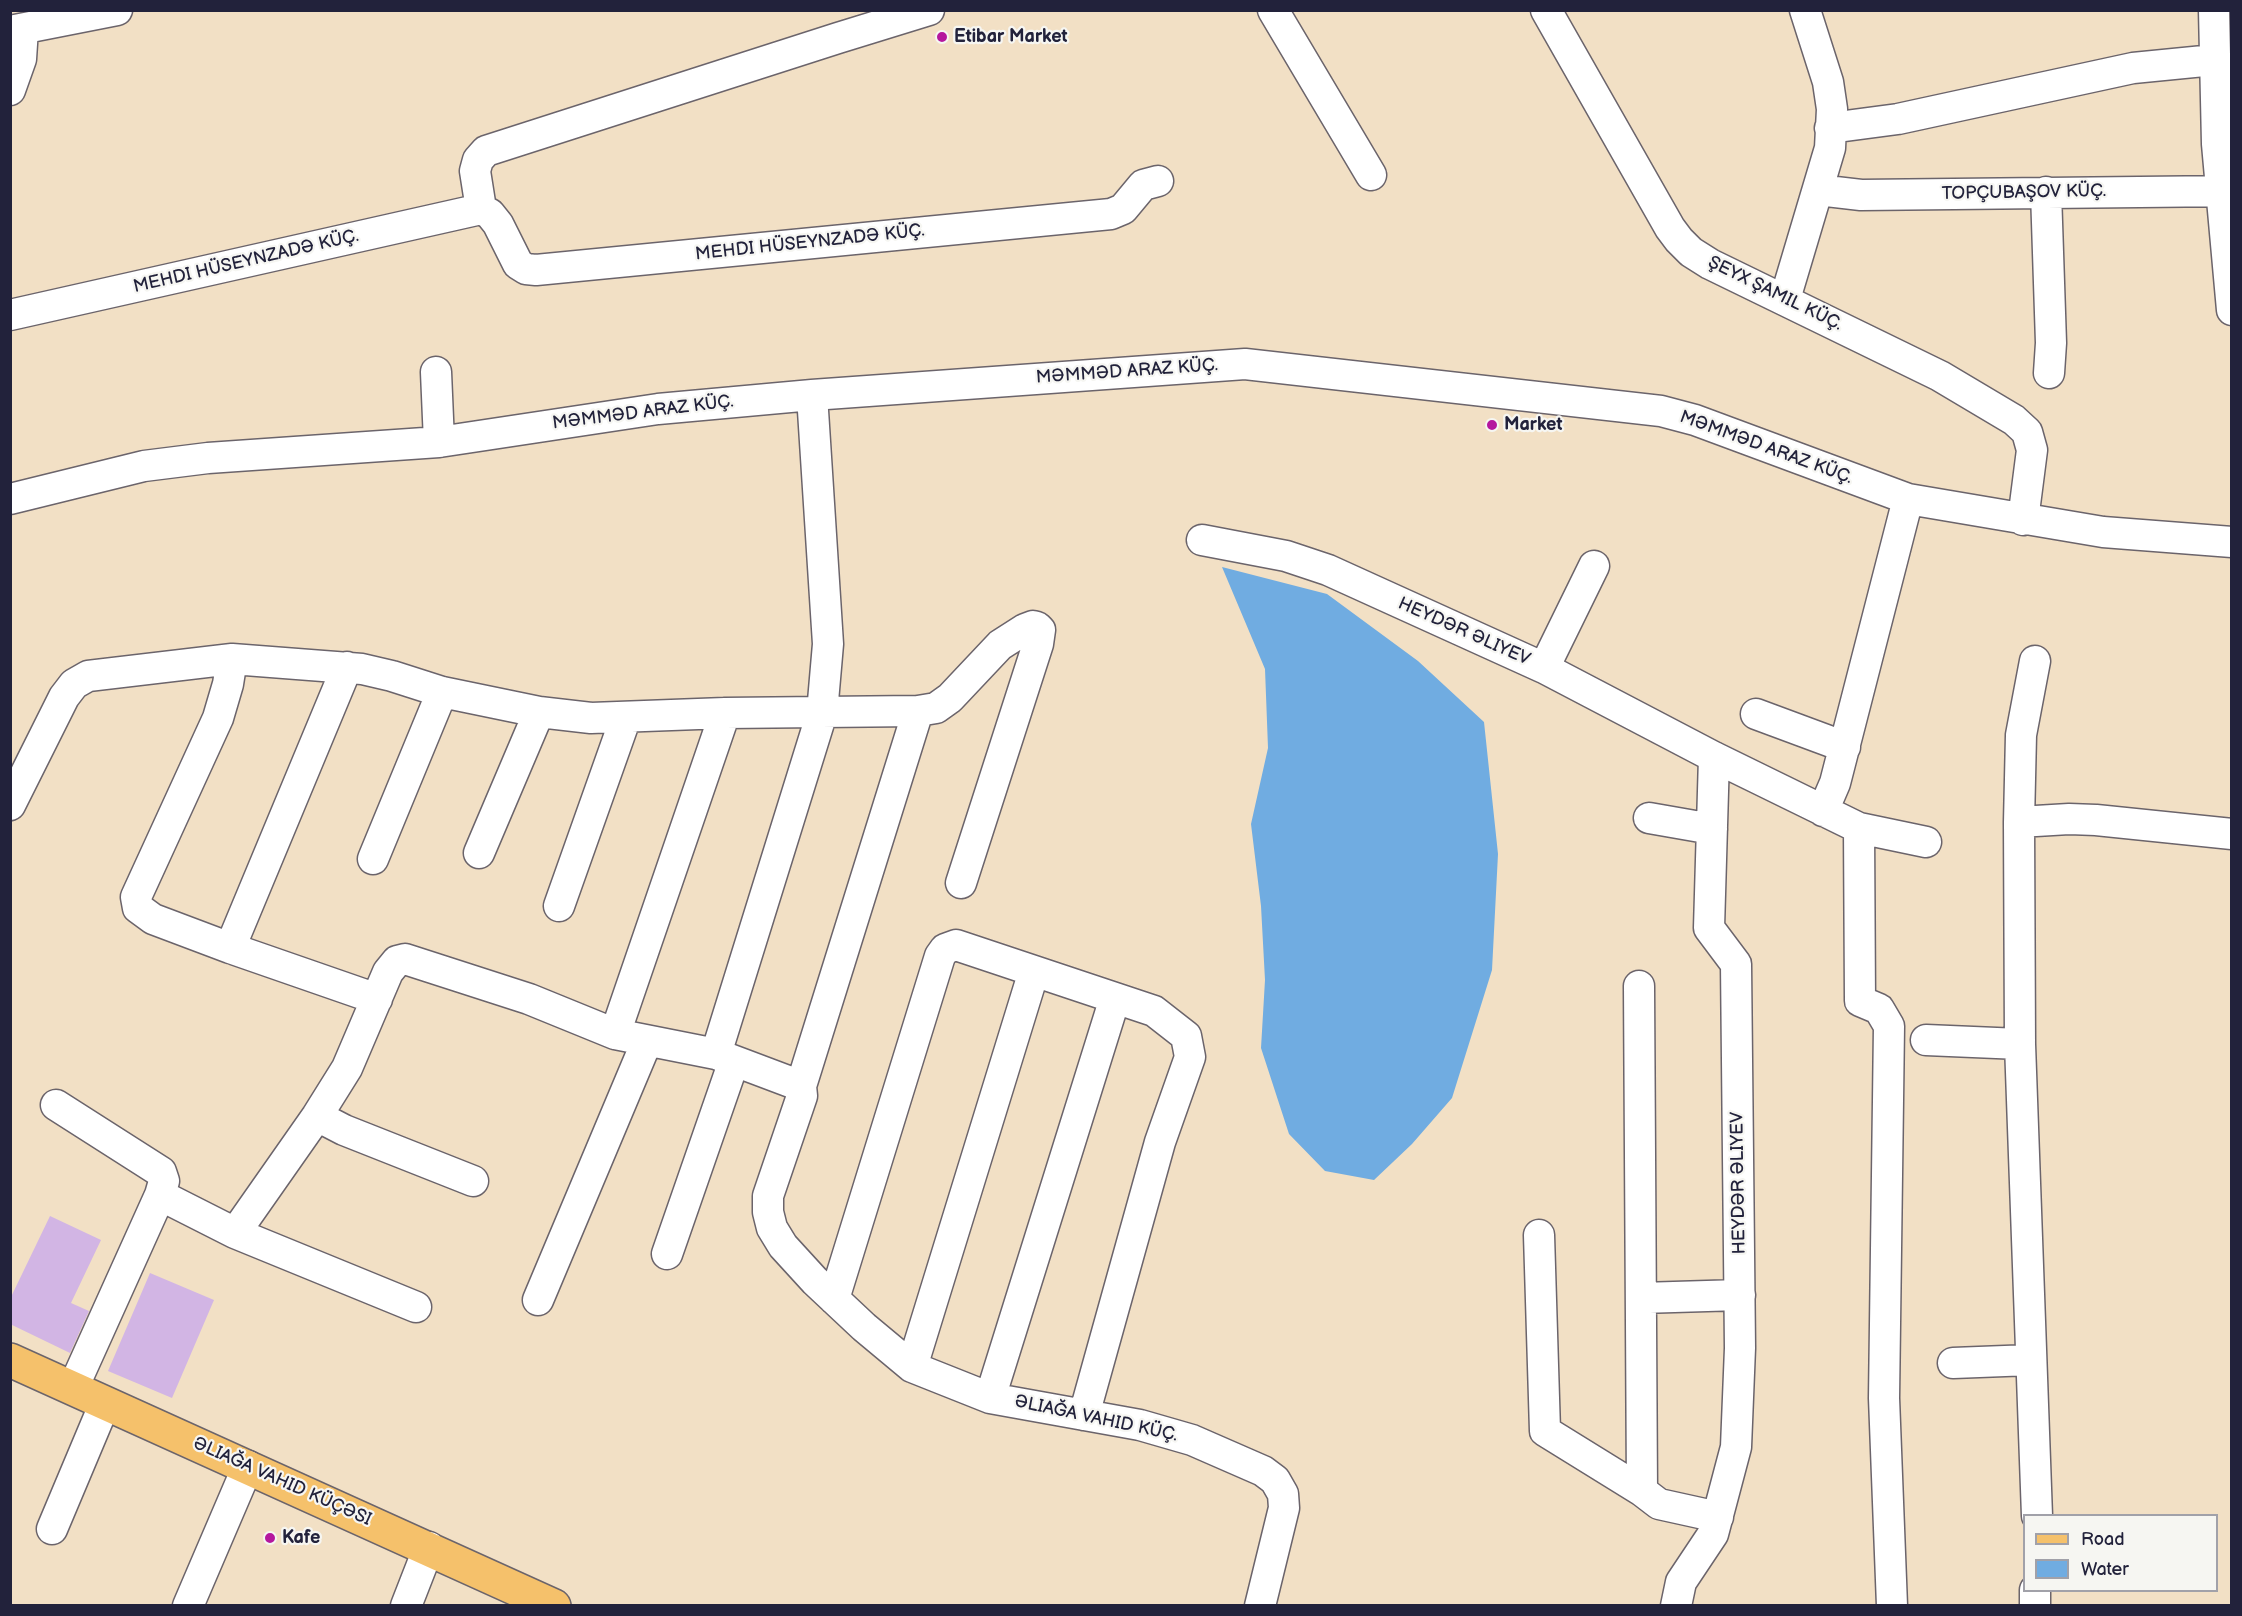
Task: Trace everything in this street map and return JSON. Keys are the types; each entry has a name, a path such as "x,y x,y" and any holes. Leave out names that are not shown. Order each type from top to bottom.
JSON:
{"main road":[{"name":"ƏLIAĞA VAHID KÜÇƏSI","path":"10,1360 554,1605"}],"street":[{"path":"481,209 475,171 478,160 486,151 929,10"},
{"path":"1273,10 1371,175"},
{"name":"ŞEYX ŞAMIL KÜÇ.","path":"1546,10 1679,240 1691,252 1710,264 1940,376 2014,420 2027,432 2032,450 2023,520"},
{"path":"1785,299 1830,148 1832,109 1828,82 1805,10"},
{"path":"2214,10 2214,60 2226,191 2232,310"},
{"path":"10,90 21,59 17,30 100,12"},
{"path":"1830,128 1898,119 2133,68 2214,60"},
{"name":"MEHDI HÜSEYNZADƏ KÜÇ.","path":"10,315 481,209 490,214 498,224 518,264 526,269 536,270 1112,214 1123,209 1143,185 1158,181"},
{"name":"TOPÇUBAŞOV KÜÇ.","path":"1818,190 1861,195 2226,191"},
{"path":"2046,192 2051,343 2049,373"},
{"name":"MƏMMƏD ARAZ KÜÇ.","path":"10,499 144,466 439,442 658,409 812,395 1245,364 1661,411 1695,420 1908,499 2103,532 2232,542"},
{"path":"436,372 439,442"},
{"path":"667,1254 725,1058 822,712 828,644 812,395"},
{"path":"1823,811 1835,783 1845,747 1908,499"},
{"name":"HEYDƏR ƏLIYEV","path":"1202,540 1286,556 1328,570 1544,668 1714,757 1859,828 1926,842"},
{"path":"1544,668 1594,566"},
{"path":"10,805 64,697 74,684 88,676 232,659 347,667 392,676 442,692 539,712 591,718 725,713 918,711 936,708 950,699 1000,645 1033,626 1040,630 1038,644 961,883"},
{"path":"232,659 228,684 218,718 136,897 138,908 153,918 230,948 377,999"},
{"path":"2035,661 2021,735 2019,822 2020,1044 2037,1514"},
{"path":"230,948 347,667"},
{"path":"373,859 442,692"},
{"name":"ƏLIAĞA VAHID KÜÇ.","path":"918,711 801,1086 802,1096 768,1196 768,1212 772,1228 783,1246 824,1290 887,1348 912,1367 990,1398 1140,1425 1192,1440 1263,1471 1275,1480 1284,1494 1284,1508 1260,1605"},
{"path":"479,854 539,712"},
{"path":"615,1034 725,713"},
{"path":"1756,714 1845,747"},
{"path":"559,906 626,717"},
{"name":"HEYDƏR ƏLIYEV","path":"1676,1605 1681,1582 1713,1534 1736,1447 1740,1295 1736,964 1709,928 1714,757"},
{"path":"1649,818 1712,829"},
{"path":"2019,822 2096,820 2232,834"},
{"path":"1859,828 1860,1001 1879,1009 1889,1026 1884,1398 1892,1605"},
{"path":"824,1290 940,956 945,949 956,945 1154,1011 1186,1036 1190,1057 1160,1142 1084,1415"},
{"path":"235,1233 317,1116 347,1068 388,972 397,961 405,959 529,999 615,1034 725,1058 801,1086"},
{"path":"912,1367 1034,971"},
{"path":"1639,986 1642,1491"},
{"path":"990,1398 1115,998"},
{"path":"1926,1040 2020,1044"},
{"path":"538,1300 647,1041"},
{"path":"56,1105 161,1172 164,1181 160,1196 73,1388"},
{"path":"317,1116 344,1130 473,1181"},
{"path":"160,1196 235,1233 416,1307"},
{"path":"1539,1236 1545,1431 1659,1504 1718,1517"},
{"path":"1641,1298 1740,1295"},
{"path":"1953,1363 2031,1360"},
{"path":"52,1529 105,1402"},
{"path":"188,1605 248,1466"},
{"path":"406,1605 429,1547"}],"water":[{"path":"1222,567 1327,594 1418,661 1484,722 1498,854 1492,970 1452,1098 1412,1144 1374,1180 1325,1171 1289,1134 1261,1048 1265,980 1261,906 1251,824 1268,748 1265,669"}],"building":[{"path":"50,1216 101,1240 71,1303 89,1311 70,1353 10,1324 10,1299"},
{"path":"150,1273 214,1300 172,1398 108,1371"}],"place":[{"name":"Etibar Market","path":"942,37"},
{"name":"Market","path":"1492,425"},
{"name":"Kafe","path":"270,1538"}]}
